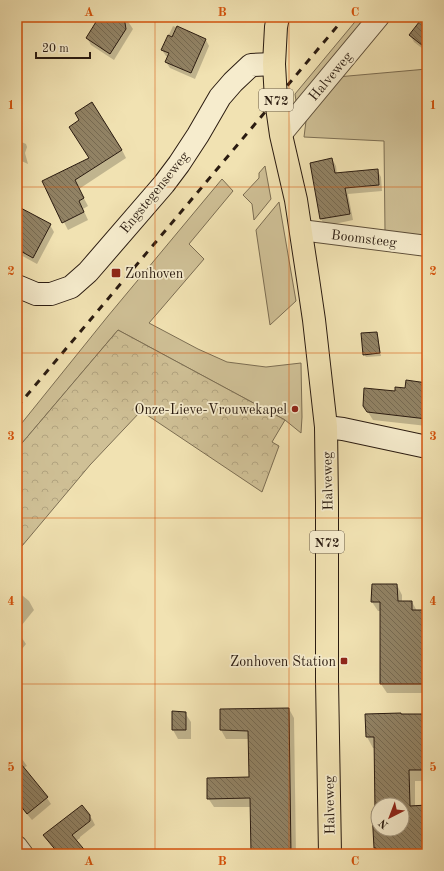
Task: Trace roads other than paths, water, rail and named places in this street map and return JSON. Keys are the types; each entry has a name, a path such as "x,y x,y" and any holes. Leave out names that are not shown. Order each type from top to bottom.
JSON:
{"main road":[{"name":"N72","path":"274,64 278,17"},
{"name":"Halveweg","path":"274,64 276,100 281,135 296,200 314,320 326,427 327,680 330,854"}],"street":[{"name":"Halveweg","path":"281,135 379,17"},
{"name":"Engstegenseweg","path":"17,286 36,294 51,294 71,287 88,272 164,184 198,135 220,97 233,82 251,65 274,64"},
{"name":"Boomsteeg","path":"300,230 427,246"},
{"path":"326,427 427,447"},
{"path":"17,846 23,854"}],"railway":[{"path":"17,407 345,17"}],"place":[{"name":"Zonhoven","path":"116,273"},
{"name":"Onze-Lieve-Vrouwekapel","path":"295,409"},
{"name":"Zonhoven Station","path":"344,661"}]}
